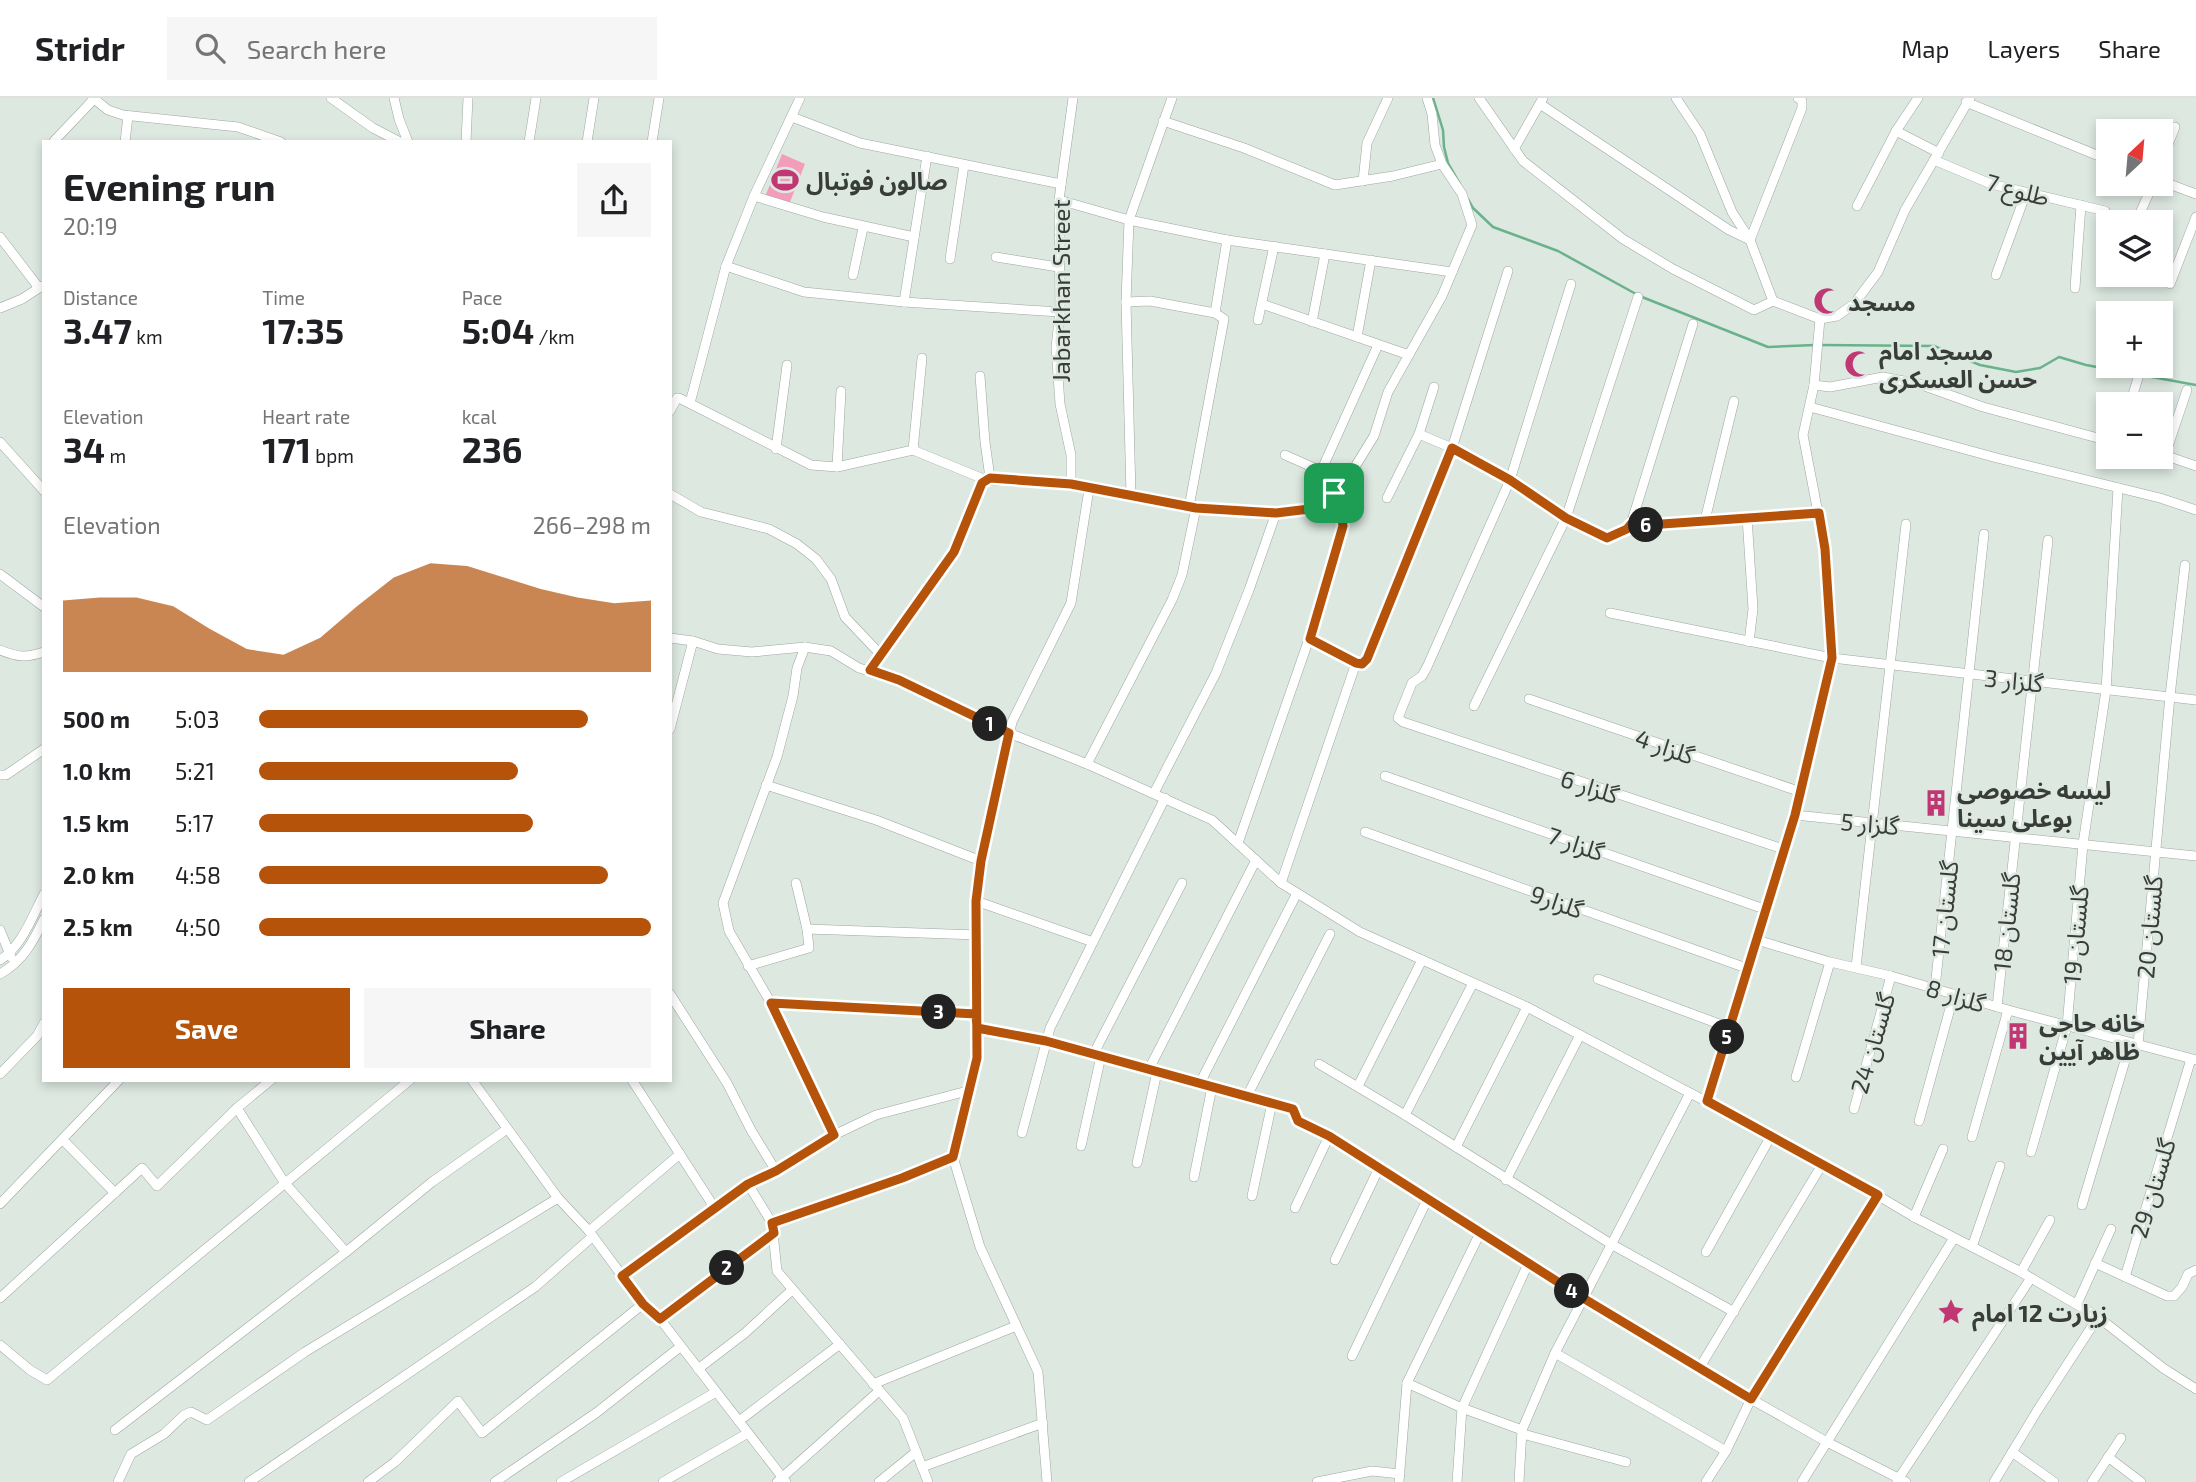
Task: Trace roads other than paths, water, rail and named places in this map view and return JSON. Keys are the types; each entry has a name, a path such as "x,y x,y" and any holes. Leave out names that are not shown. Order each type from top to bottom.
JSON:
{"street":[{"path":"331,98 373,128 396,140"},
{"path":"394,98 407,140"},
{"path":"466,140 468,98"},
{"path":"529,140 536,98"},
{"path":"587,140 594,98"},
{"path":"652,140 659,98"},
{"path":"690,403 726,265 754,196 800,98"},
{"name":"Jabarkhan Street","path":"1071,484 1071,455 1060,404 1056,347 1060,312 1059,200 1073,98"},
{"path":"1131,495 1126,302 1129,220 1172,98"},
{"path":"1363,181 1367,143 1388,98"},
{"path":"672,407 677,398 690,403 811,465 837,467 913,450 988,479 1071,484 1193,507 1276,513 1318,508 1353,470 1374,436 1388,392 1442,296 1472,225 1462,194 1442,164 1435,145 1432,114 1427,98"},
{"path":"1479,98 1523,162 1623,239 1673,269 1754,310 1773,302 1821,319 1837,316 1854,304 1878,272 1905,210 1968,100 2096,154"},
{"path":"1676,98 1700,134 1732,212 1749,240 1773,302"},
{"path":"1749,240 1802,108 1802,101 1798,98"},
{"path":"1857,206 1896,131 1918,98"},
{"path":"55,140 93,99 108,110 128,116 239,127 256,137"},
{"path":"1514,149 1542,101 1728,230 1749,240"},
{"path":"125,140 128,116"},
{"path":"792,117 860,143 1061,184"},
{"path":"1163,121 1244,148 1335,185 1442,164"},
{"name":"طلوع 7","path":"1896,131 1936,157 1991,184 2101,210"},
{"path":"904,302 927,156"},
{"path":"950,259 964,164"},
{"path":"2174,186 2196,194"},
{"path":"1996,275 2026,193"},
{"path":"754,196 863,228 914,237"},
{"path":"1059,200 1129,220 1227,240 1451,272"},
{"path":"2076,288 2081,205"},
{"path":"2173,276 2196,217"},
{"path":"853,275 863,228"},
{"path":"0,237 42,287 2,305"},
{"path":"1215,313 1227,240"},
{"path":"1258,320 1274,246"},
{"path":"1312,321 1325,254"},
{"path":"996,257 1058,267"},
{"path":"1357,337 1371,260"},
{"path":"726,265 794,290 904,302 1060,312"},
{"path":"1310,639 1356,663 1362,664 1367,659 1452,448 1508,271"},
{"path":"1510,480 1571,284"},
{"path":"1474,706 1566,518 1638,296"},
{"path":"1087,764 1172,600 1182,575 1224,320 1215,313 1150,301 1126,302"},
{"path":"1262,304 1409,355"},
{"path":"1707,1101 1795,815 1832,658 1825,549 1803,435 1814,385 1821,319"},
{"path":"1419,433 1510,480 1566,518 1607,538 1627,529 1631,524 1693,324"},
{"path":"1285,455 1322,469 1378,345"},
{"path":"913,450 922,358"},
{"path":"776,449 787,365"},
{"path":"980,376 988,479"},
{"path":"1814,385 1830,387 1883,377 1919,384 1983,407 2096,437"},
{"path":"2134,392 2138,378"},
{"path":"1387,498 1419,433 1434,387"},
{"path":"2173,427 2187,390"},
{"path":"837,467 841,391"},
{"path":"1705,520 1734,401"},
{"path":"1810,407 1907,435 2160,498 2196,510"},
{"path":"0,442 42,489"},
{"path":"2173,458 2196,466"},
{"path":"870,670 954,552 982,483 988,479"},
{"name":"گلزار 6","path":"1510,480 1427,667 1422,676 1412,683 1398,718 1460,743 1783,849"},
{"name":"گلستان 19","path":"2031,1152 2067,1026 2083,844 2106,690 2118,488"},
{"path":"1047,1482 1038,1372 980,1247 953,1157 977,1058 976,901 981,861 1012,722 1071,603 1089,489"},
{"path":"1238,843 1310,639 1343,526 1341,510 1334,493"},
{"path":"672,495 701,512 769,529 797,544 816,559 831,579 845,617 882,656"},
{"path":"1154,793 1216,673 1276,513"},
{"path":"1631,524 1819,513"},
{"path":"1747,517 1754,609 1749,642"},
{"path":"1856,967 1906,524"},
{"name":"گلستان 17","path":"1935,988 1984,534"},
{"name":"گلستان 18","path":"1997,1007 2048,540"},
{"name":"گلستان 20","path":"2082,1205 2134,1045 2157,851 2170,696 2185,565"},
{"path":"0,574 42,606"},
{"name":"گلزار 3","path":"1610,613 1832,658 2196,700"},
{"path":"672,638 693,641 718,649 752,652 804,647 831,651 850,664 899,680 1009,733 1087,764 1212,820 1281,883 1360,932 1527,1007 1823,1163 1914,1217 2077,1304 2196,1389"},
{"path":"672,721 693,641"},
{"path":"804,647 777,757 723,903 729,931 771,1003 834,1135"},
{"path":"0,650 19,657 42,653"},
{"path":"1281,883 1356,663"},
{"name":"گلزار 4","path":"1529,699 1801,792"},
{"path":"0,775 6,775 42,750"},
{"name":"گلزار 7","path":"1385,776 1767,910"},
{"path":"766,785 876,820 981,861"},
{"path":"1022,1133 1050,1028 1165,798"},
{"name":"گلزار 5","path":"1795,815 2196,856"},
{"name":"گلزار9","path":"1365,832 1749,970"},
{"path":"1137,1163 1153,1071 1256,860"},
{"path":"748,966 809,948 796,883"},
{"path":"1081,1146 1097,1055 1182,883"},
{"path":"1200,1083 1297,893"},
{"path":"0,960 10,953 21,938 42,898"},
{"path":"976,901 1093,942"},
{"path":"0,974 13,967 30,946 42,923"},
{"path":"807,929 978,935"},
{"path":"0,930 13,967"},
{"path":"1247,1096 1330,934"},
{"name":"گلزار 8","path":"1757,940 2194,1060"},
{"path":"1358,1086 1422,960"},
{"path":"1796,1077 1830,962"},
{"name":"گلستان 24","path":"1854,1109 1891,976"},
{"path":"1598,979 1730,1028"},
{"path":"1405,1115 1473,983"},
{"path":"1919,1121 1954,994"},
{"path":"672,997 727,1083 776,1171"},
{"path":"771,1003 976,1014"},
{"path":"1456,1147 1527,1007"},
{"path":"1972,1137 2008,1010"},
{"path":"0,1074 37,1036 42,1027"},
{"path":"977,1028 1046,1041 1293,1109 1298,1121 1329,1136 1583,1298 1751,1399 1900,1481 2031,1278"},
{"path":"1506,1180 1580,1035"},
{"name":"گلستان 29","path":"2125,1277 2194,1060"},
{"path":"1319,1064 1611,1244 1734,1312"},
{"path":"0,1204 117,1082"},
{"path":"0,1298 142,1168 158,1186 237,1108 269,1082"},
{"path":"0,1345 30,1370 47,1380 408,1082"},
{"path":"473,1082 558,1198 591,1234 643,1304 660,1319 782,1481 876,1388 1016,1326"},
{"path":"633,1082 714,1208"},
{"path":"1194,1177 1212,1087"},
{"path":"622,1276 748,1184 776,1171 834,1135 876,1115 971,1090"},
{"path":"1519,1482 1522,1432 1555,1353 1690,1093"},
{"path":"1252,1196 1272,1103"},
{"path":"237,1108 284,1182 346,1252"},
{"path":"115,1430 346,1252 432,1182 508,1129"},
{"path":"1295,1208 1329,1136"},
{"path":"1706,1252 1771,1136"},
{"path":"63,1140 116,1193"},
{"path":"1914,1217 1943,1149"},
{"path":"249,1482 535,1287 680,1154"},
{"path":"660,1319 773,1228 953,1157"},
{"path":"1700,1367 1823,1163"},
{"path":"1972,1247 2000,1166"},
{"path":"1335,1260 1378,1168"},
{"path":"748,1184 773,1228 777,1271 903,1418 928,1482"},
{"path":"1706,1482 1726,1451 1751,1399 1878,1195"},
{"path":"118,1482 131,1454 164,1434 184,1415 191,1412 207,1420 305,1352 558,1198"},
{"path":"1352,1356 1427,1200"},
{"path":"2021,1272 2050,1220"},
{"path":"2077,1304 2111,1229"},
{"path":"1317,1482 1372,1471 1399,1478 1407,1383 1479,1233"},
{"path":"1802,1482 1954,1238"},
{"path":"2095,1263 2167,1296 2174,1296 2188,1274 2196,1270"},
{"path":"1457,1482 1462,1408 1528,1264"},
{"path":"698,1369 745,1333 792,1290"},
{"path":"368,1482 395,1462 458,1401 482,1433 643,1304"},
{"path":"1994,1482 2098,1317"},
{"path":"739,1421 840,1343"},
{"path":"495,1482 596,1413 680,1347"},
{"path":"1555,1353 1726,1451"},
{"path":"1407,1383 1522,1432 1626,1462"},
{"path":"561,1482 716,1392"},
{"path":"922,1467 1043,1423"},
{"path":"663,1482 747,1433"},
{"path":"2092,1482 2122,1438"},
{"path":"879,1482 916,1452"},
{"path":"2012,1452 2054,1482"},
{"path":"2108,1457 2141,1482"}],"waterway":[{"path":"1433,98 1443,130 1448,163 1460,184"},
{"path":"1468,199 1473,208 1493,227 1558,251 1636,294"},
{"path":"1642,297 1768,347 1815,345"},
{"path":"1821,345 1934,346 1980,365 2016,372 2040,368 2059,357 2086,365 2196,385"}],"place":[{"name":"صالون فوتبال","path":"785,180"},
{"name":"مسجد","path":"1827,301"},
{"name":"مسجد امام حسن العسکری","path":"1858,364"},
{"name":"لیسه خصوصی بوعلی سینا","path":"1936,803"},
{"name":"خانه حاجی ظاهر آیین","path":"2018,1036"},
{"name":"زیارت 12 امام","path":"1951,1312"}]}
